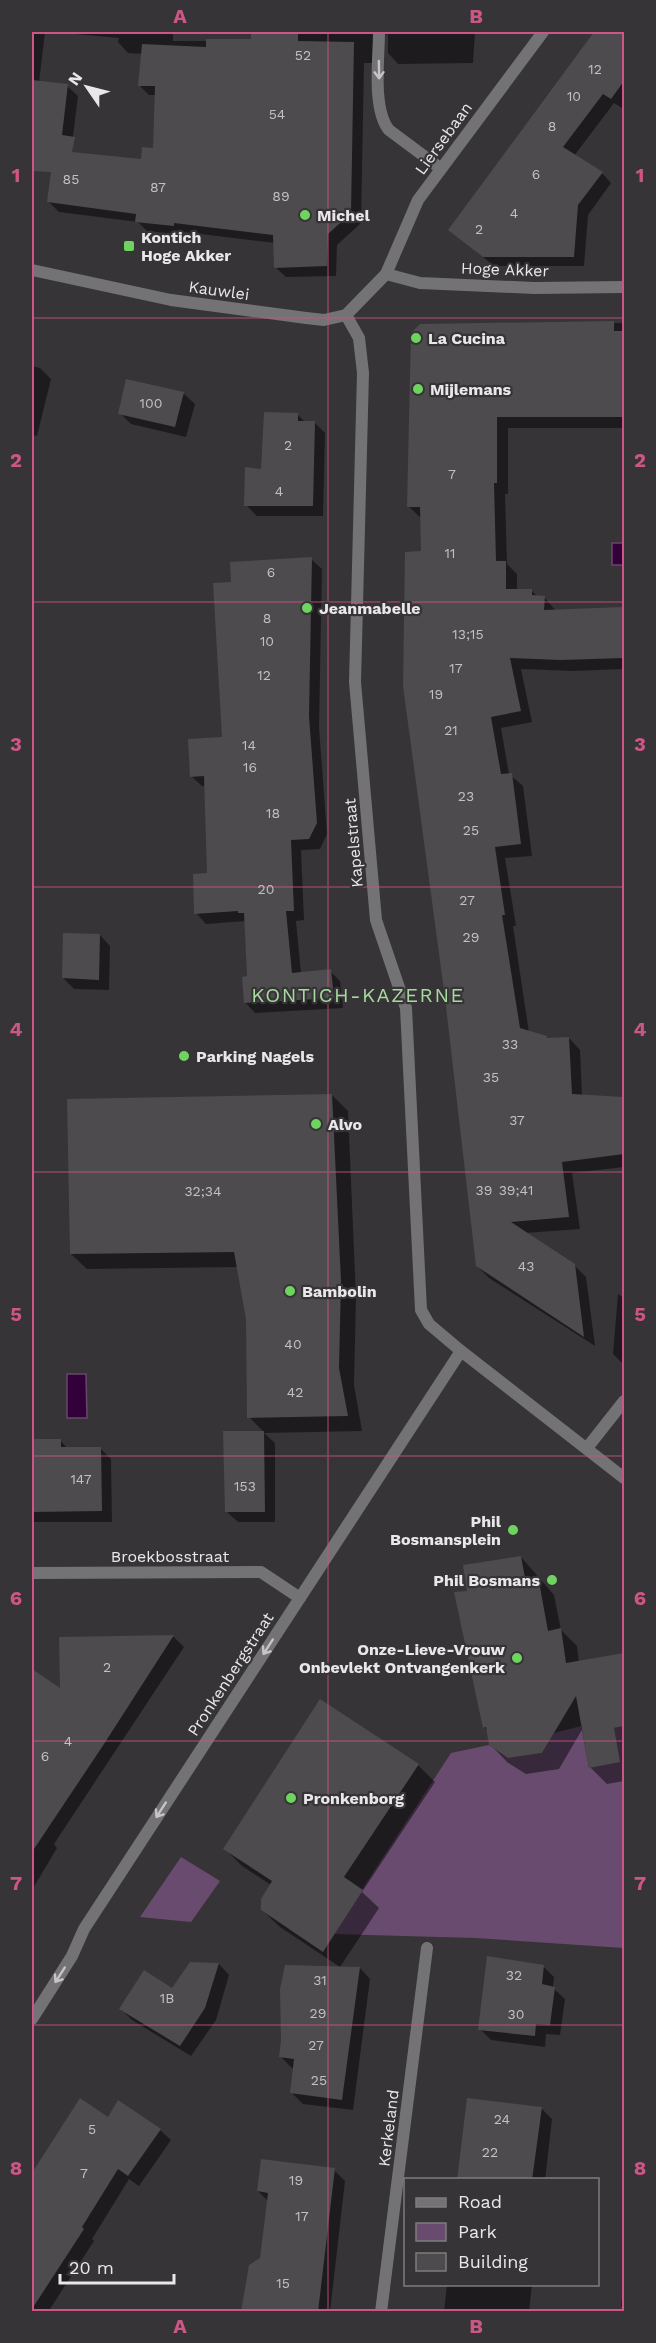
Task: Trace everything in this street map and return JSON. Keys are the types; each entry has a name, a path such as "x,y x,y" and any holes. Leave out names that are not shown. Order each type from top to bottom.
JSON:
{"street":[{"path":"379,32 379,109 384,124 440,168"},
{"name":"Liersebaan","path":"386,274 418,200 543,32"},
{"name":"Kauwlei","path":"32,270 182,302 324,320 346,315"},
{"path":"346,315 386,274"},
{"name":"Hoge Akker","path":"386,274 420,283 534,288 624,287"},
{"name":"Kapelstraat","path":"346,315 359,338 363,373 356,682 376,920 406,1008 421,1310 429,1324 461,1351 624,1478"},
{"name":"Pronkenbergstraat","path":"32,2019 72,1956 84,1929 461,1351"},
{"path":"587,1448 624,1401"},
{"name":"Broekbosstraat","path":"32,1573 261,1572 300,1598"},
{"name":"Kerkeland","path":"381,2312 427,1948"}],"green space":[{"path":"581,1726 589,1768 614,1728 624,1726 624,1948 475,1938 333,1934 451,1753 489,1745 508,1758 542,1753 554,1733"},
{"path":"181,1857 220,1881 191,1922 140,1917"}],"shaded area":[{"path":"612,543 624,543 624,565 612,565"},
{"path":"67,1374 86,1374 87,1418 67,1418"}],"building":[{"path":"251,32 298,32 298,41 354,42 351,213 328,234 327,266 274,268 273,235 174,223 174,226 135,222 136,214 47,202 51,172 32,171 32,80 68,84 62,135 75,137 72,152 141,159 142,147 153,148 155,86 138,86 142,44 206,47 206,39 251,39"},
{"path":"594,32 624,32 624,81 611,99 603,94 563,147 603,172 578,205 574,257 483,257 448,230"},
{"path":"614,321 614,331 624,331 624,417 497,417 497,483 494,483 496,561 506,561 506,589 532,589 532,595 545,596 544,610 624,607 624,658 561,660 510,658 521,711 491,717 501,774 512,773 521,844 495,847 505,915 502,915 520,1028 547,1036 547,1038 569,1037 572,1094 624,1097 624,1154 562,1162 569,1217 511,1222 575,1264 584,1337 476,1266 445,998 403,686 405,552 421,551 420,507 407,507 411,333 420,324"},
{"path":"126,379 184,392 175,427 118,414"},
{"path":"264,412 298,413 298,421 315,421 313,506 244,506 245,467 261,469"},
{"path":"312,557 309,716 317,823 309,839 291,840 294,911 286,911 292,973 331,969 334,998 244,1003 242,977 247,976 244,913 238,913 238,911 194,914 193,874 207,873 204,776 190,777 188,739 222,737 213,583 231,582 230,562"},
{"path":"63,933 100,934 99,980 62,978"},
{"path":"332,1094 341,1281 339,1368 348,1416 247,1418 246,1319 234,1252 70,1254 67,1099"},
{"path":"223,1431 264,1431 265,1512 225,1512"},
{"path":"32,1439 61,1439 61,1447 101,1447 102,1511 32,1512"},
{"name":"Onze-Lieve-Vrouw Onbevlekt Ontvangenkerk","path":"521,1556 525,1578 538,1576 548,1631 561,1628 566,1663 624,1653 624,1726 614,1728 620,1762 589,1768 576,1696 542,1753 508,1758 489,1745 486,1727 483,1728 454,1592 467,1591 463,1565"},
{"path":"174,1635 32,1852 32,1669 60,1688 59,1637"},
{"path":"320,1699 419,1764 344,1877 363,1890 323,1952 261,1910 261,1899 272,1881 223,1849"},
{"path":"487,1956 544,1965 542,1984 555,1987 550,2025 536,2024 535,2036 478,2030"},
{"path":"190,1962 219,1963 205,2008 180,2046 119,2009 144,1970 172,1988"},
{"path":"285,1965 360,1967 342,2100 290,2093 294,2059 279,2057 280,1989"},
{"path":"80,2098 108,2117 118,2100 161,2129 128,2176 118,2169 82,2227 84,2229 32,2309 32,2173"},
{"path":"467,2098 542,2107 532,2178 457,2178"},
{"path":"261,2159 335,2168 318,2312 241,2312 249,2265 260,2258 268,2193 257,2191"}],"place":[{"name":"Michel","path":"305,215"},
{"name":"Kontich Hoge Akker","path":"129,246"},
{"name":"La Cucina","path":"416,338"},
{"name":"Mijlemans","path":"418,389"},
{"name":"Jeanmabelle","path":"307,608"},
{"name":"Parking Nagels","path":"184,1056"},
{"name":"Alvo","path":"316,1124"},
{"name":"Bambolin","path":"290,1291"},
{"name":"Phil Bosmansplein","path":"513,1530"},
{"name":"Phil Bosmans","path":"552,1580"},
{"name":"Onze-Lieve-Vrouw Onbevlekt Ontvangenkerk","path":"517,1658"},
{"name":"Pronkenborg","path":"291,1798"}],"district":[{"name":"KONTICH-KAZERNE","path":"358,995"}]}
